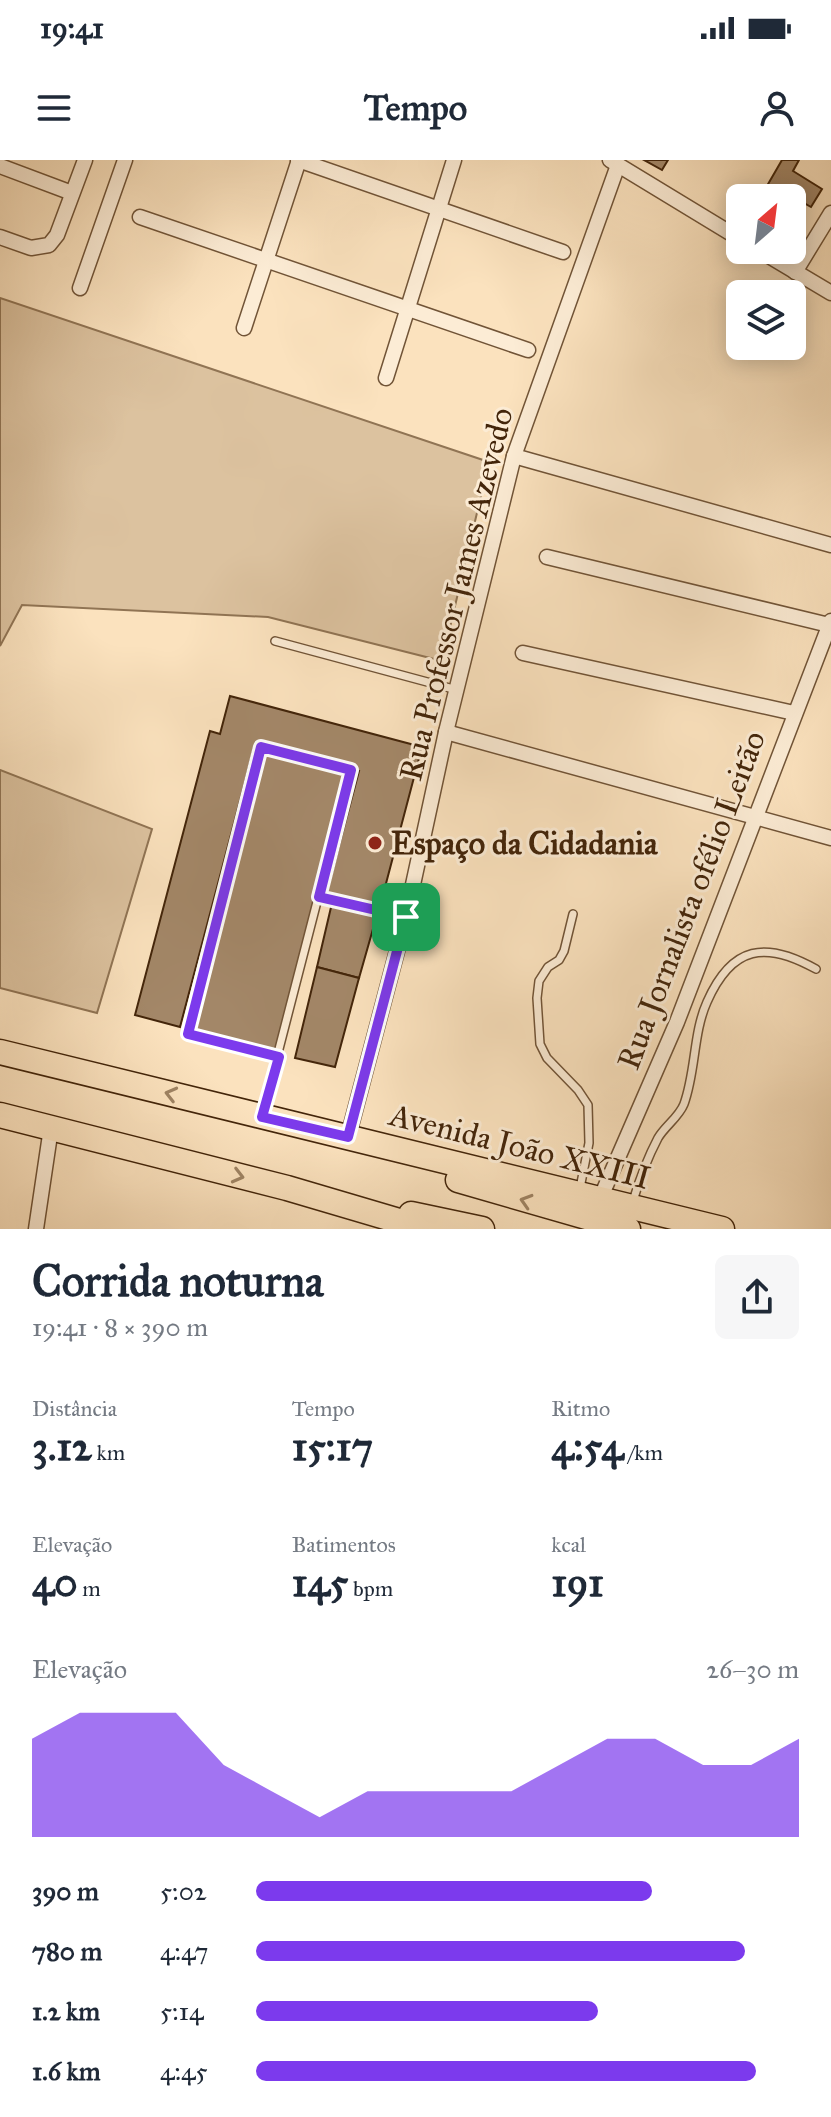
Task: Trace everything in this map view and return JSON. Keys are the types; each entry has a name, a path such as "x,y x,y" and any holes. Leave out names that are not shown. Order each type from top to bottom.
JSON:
{"main road":[{"name":"Avenida João XXIII","path":"0,1052 589,1197 630,1218"},
{"name":"Avenida João XXIII","path":"208,1103 563,1212 722,1229"},
{"path":"0,1115 287,1188 426,1229"},
{"path":"287,1188 482,1229"}],"street":[{"path":"0,237 31,248 49,245 57,235 85,160"},
{"path":"80,288 125,160"},
{"path":"244,328 298,160 563,252"},
{"path":"386,378 454,160"},
{"path":"614,163 726,231"},
{"name":"Rua Professor James Azevedo","path":"348,1137 406,917 446,732 514,456 614,163"},
{"path":"0,166 72,193"},
{"path":"795,272 831,213"},
{"path":"140,217 528,350"},
{"path":"782,264 831,293"},
{"path":"514,456 831,545"},
{"path":"547,557 830,623"},
{"name":"Rua Jornalista ofélio Leitão","path":"589,1197 677,1022 830,623"},
{"path":"523,653 794,713"},
{"path":"446,732 831,838"},
{"path":"36,1229 51,1128"}],"lane":[{"path":"275,641 457,690"},
{"path":"262,1117 279,1057 351,770 261,747 188,1034 279,1057"},
{"path":"573,914 564,951 539,981 537,998 540,1044 547,1058 588,1105 589,1197"},
{"path":"630,1218 658,1138 683,1107 707,1002 726,972 747,954 766,951 790,955 816,969"}],"path":[{"path":"319,897 406,917"}],"shaded area":[{"path":"0,298 489,462 442,661 268,617 22,605 0,646"},
{"path":"0,770 152,829 97,1013 0,988"}],"building":[{"path":"644,160 668,160 662,170"},
{"path":"782,160 799,160 793,171 822,189 811,207 806,204 806,184 768,184"},
{"path":"230,696 422,747 379,910 326,895 359,771 255,744 180,1027 135,1015 210,731 220,734"},
{"path":"263,750 347,772 275,1055 191,1033"},
{"path":"332,903 377,915 359,978 317,967"},
{"path":"317,967 359,978 335,1067 295,1058"}],"place":[{"name":"Espaço da Cidadania","path":"375,843"}],"route":[{"path":"261,747 351,770 319,897 406,917 348,1137 262,1117 279,1057 188,1034 261,747"}]}
